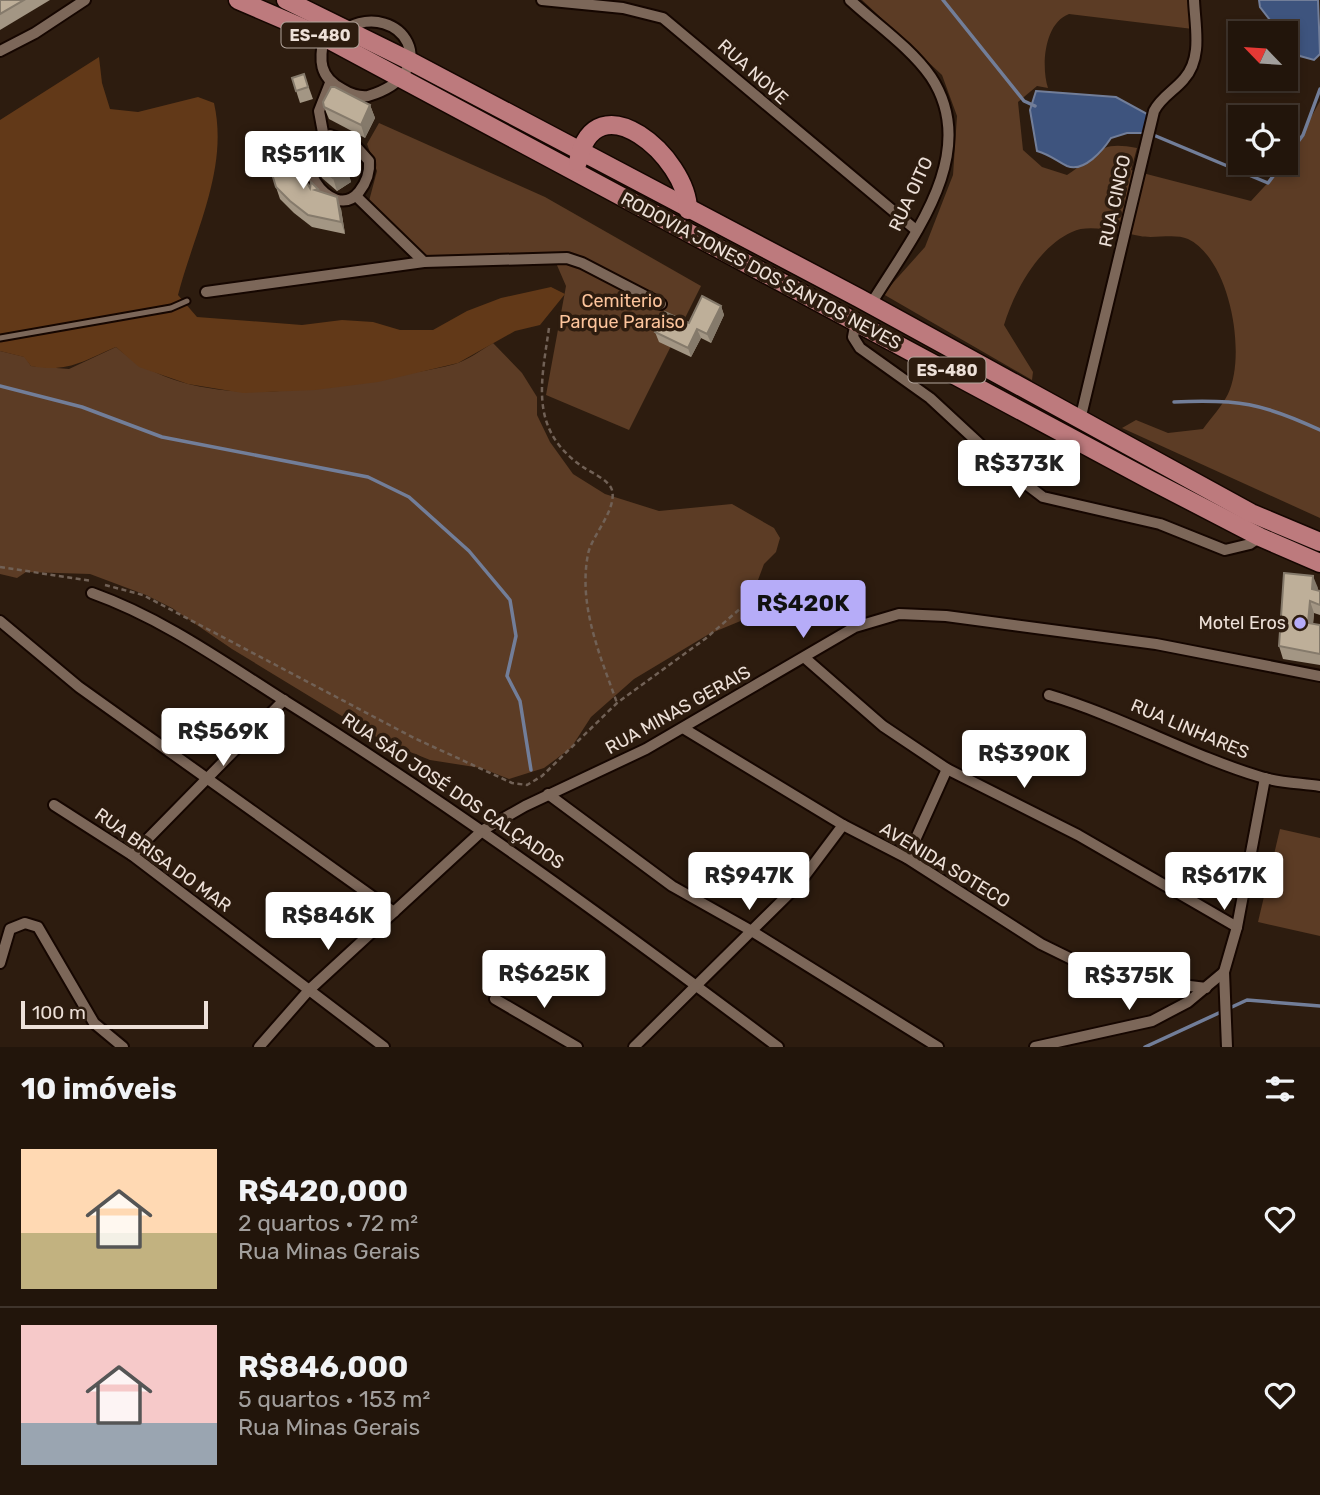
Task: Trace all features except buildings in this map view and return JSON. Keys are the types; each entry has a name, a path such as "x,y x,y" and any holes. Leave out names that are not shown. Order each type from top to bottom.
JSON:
{"main road":[{"name":"RODOVIA JONES DOS SANTOS NEVES","path":"238,0 324,37 1260,537 1320,563"},
{"name":"RODOVIA JONES DOS SANTOS NEVES","path":"286,0 347,28 688,210 871,304 1251,513 1320,542"},
{"path":"576,172 585,138 601,127 613,125 635,131 660,153 678,175 685,188 688,210"}],"street":[{"path":"0,51 35,33 85,0"},
{"name":"RUA NOVE","path":"542,0 623,8 663,18 916,230"},
{"name":"RUA OITO","path":"850,0 933,80 950,138 941,182 916,230 871,304"},
{"name":"RUA CINCO","path":"1080,420 1154,111 1159,102 1187,76 1194,64 1197,51 1194,0"},
{"path":"324,37 320,57 323,72 330,83 362,97 376,94 399,78 408,60 410,32 407,24 396,15 369,11 359,15 347,28"},
{"path":"324,138 344,139 366,155 369,161 368,174 356,196 346,199 330,197 315,183 309,169 311,155 324,138 318,111 330,83"},
{"path":"356,196 424,261"},
{"path":"206,292 424,261 566,258 582,262 661,304"},
{"path":"856,321 853,337 860,348 930,398 1034,492 1069,505 1160,524 1224,550 1250,544 1260,537"},
{"name":"RUA SÃO JOSÉ DOS CALÇADOS","path":"92,593 132,608 284,700 483,830 778,1047"},
{"name":"RUA MINAS GERAIS","path":"259,1047 309,990 483,830 548,794 615,766 855,627 889,615 911,613 1156,644 1320,676"},
{"path":"0,621 79,687 394,912"},
{"path":"805,658 883,726 947,769 1078,835 1237,927"},
{"name":"RUA LINHARES","path":"1049,695 1110,714 1229,767 1265,778 1320,786"},
{"path":"132,855 284,700"},
{"name":"AVENIDA SOTECO","path":"683,728 843,825 907,858 1041,944 1100,973 1206,988"},
{"path":"907,858 947,769"},
{"path":"1227,1047 1224,972 1237,927 1265,778"},
{"path":"548,794 672,886 750,930 938,1047"},
{"name":"RUA BRISA DO MAR","path":"54,805 132,855 384,1047"},
{"path":"634,1047 698,987 750,930 812,870 843,825"},
{"path":"0,963 10,929 25,923 38,927 94,1023 123,1047"},
{"path":"1035,1047 1064,1038 1143,1024 1168,1014 1224,972"},
{"path":"495,999 578,1047"}],"lane":[{"path":"0,338 171,308 187,301"}],"path":[{"path":"549,328 540,391 546,419 566,454 608,483 612,491 610,505 588,554 585,597 617,704"},
{"path":"0,567 88,580 143,595 414,737 512,783 527,785 542,776 617,704 705,639 748,602"}],"green space":[{"path":"862,0 1196,0 1193,29 1069,14 1054,26 1046,46 1048,88 1037,86 1018,102 1023,150 1042,167 1067,175 1106,147 1124,146 1137,148 1131,170 1251,201 1275,175 1298,175 1298,141 1320,101 1320,518 1122,428 1136,420 1168,433 1203,429 1228,394 1236,356 1231,309 1215,266 1203,250 1188,239 1177,236 1146,237 1088,228 1072,232 1048,248 1021,285 1004,325 1033,372 1032,380 883,294 925,247 953,175 957,116 942,75"},
{"name":"Cemiterio Parque Paraiso","path":"379,123 545,197 701,286 629,430 546,395 566,286 553,256 431,260 369,201 377,171 367,144"},
{"path":"493,343 522,373 537,397 537,415 550,442 573,474 605,494 659,511 732,504 774,528 780,538 776,552 764,564 743,620 709,634 634,679 591,717 571,748 544,768 509,779 481,768 430,760 383,741 232,649 172,608 146,595 90,574 26,572 17,578 0,574 0,351 25,357 31,366 69,369 116,347 144,367 174,380 207,388 276,391 344,384 455,364"},
{"path":"1280,829 1320,838 1320,936 1258,922"}],"shaded area":[{"path":"99,57 102,83 110,109 138,112 198,97 214,103 217,152 213,176 178,295 197,317 302,325 342,320 373,322 400,330 433,330 467,311 501,298 551,287 565,294 540,325 515,331 458,363 378,382 315,390 243,393 188,384 139,367 116,347 84,361 55,368 31,366 24,357 0,351 0,120"}],"water":[{"path":"1259,0 1318,0 1320,54 1314,60 1300,56 1298,21 1271,21 1260,7"},
{"path":"1036,91 1116,97 1149,115 1145,133 1127,133 1111,138 1098,154 1086,163 1067,166 1037,151 1030,110"}],"waterway":[{"path":"943,0 1024,101 1035,106"},
{"path":"1298,142 1320,89"},
{"path":"1151,134 1228,166"},
{"path":"1249,175 1268,183 1274,175"},
{"path":"0,386 82,407 162,437 368,477 409,497 469,551 510,600 516,636 507,676 520,701 531,770"},
{"path":"1174,402 1233,402 1265,408 1320,430"},
{"path":"1145,1047 1247,1000 1320,1006"}],"place":[{"name":"Motel Eros","path":"1300,623"}]}
